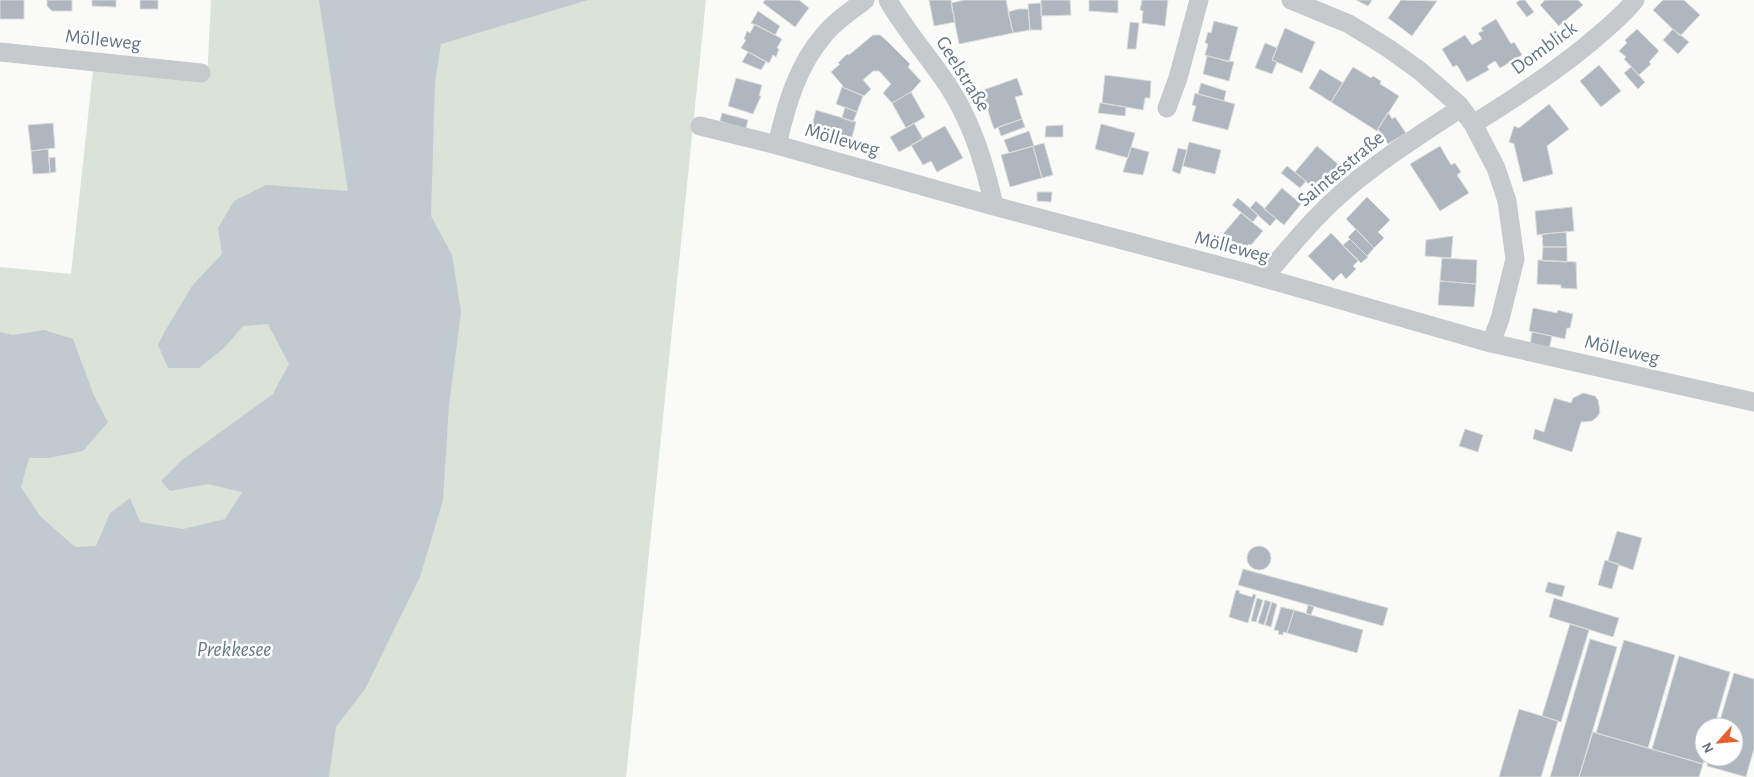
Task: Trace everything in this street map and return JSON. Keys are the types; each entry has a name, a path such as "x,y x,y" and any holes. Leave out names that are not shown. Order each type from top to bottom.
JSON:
{"street":[{"path":"777,145 787,104 803,66 823,36 839,20 865,0"},
{"name":"Geelstraße","path":"888,0 963,110 980,150 989,179 994,206"},
{"path":"1168,108 1178,78 1198,0"},
{"path":"1291,0 1349,24 1388,48 1420,71 1461,108 1472,124 1496,168 1507,200 1514,259 1500,318 1491,343"},
{"name":"Domblick","path":"1472,124 1527,89 1578,53 1626,12 1635,0"},
{"name":"Mölleweg","path":"0,52 202,73"},
{"name":"Saintesstraße","path":"1263,278 1315,219 1363,176 1400,148 1461,108"},
{"name":"Mölleweg","path":"700,126 777,145 994,206 1263,278 1491,343 1754,402"}],"shaded area":[{"path":"211,0 706,0 626,777 0,777 0,267 71,274 93,70 207,80"}],"water":[{"name":"Prekkesee","path":"319,0 588,0 441,44 435,82 431,216 452,255 461,312 449,405 443,500 420,577 365,689 336,727 329,777 0,777 0,332 13,335 44,330 73,339 94,396 108,422 83,451 49,458 29,458 21,487 40,516 75,547 96,546 110,513 130,498 140,522 183,529 225,519 242,492 208,484 170,491 161,481 182,460 273,394 289,364 268,324 243,326 224,348 199,368 168,368 158,345 192,286 222,254 218,228 234,201 266,185 348,191"}],"building":[{"path":"0,0 24,0 24,19 0,19"},
{"path":"47,0 72,0 72,11 52,11 47,6"},
{"path":"92,0 116,0 116,7 92,6"},
{"path":"140,0 158,0 158,9 140,9"},
{"path":"765,0 799,0 809,8 795,27 763,3"},
{"path":"929,0 951,0 955,22 934,26"},
{"path":"964,0 1006,0 1013,33 959,44 951,3"},
{"path":"1041,0 1070,0 1071,15 1041,16"},
{"path":"1089,0 1118,0 1118,13 1089,11"},
{"path":"1142,0 1168,0 1165,26 1142,23 1143,11 1140,10"},
{"path":"1356,0 1372,0 1368,6"},
{"path":"1401,0 1437,1 1412,36 1388,18"},
{"path":"1520,0 1525,0 1534,12 1527,17 1516,3"},
{"path":"1545,0 1578,0 1583,5 1559,26 1540,5"},
{"path":"1663,0 1684,0 1700,15 1680,36 1653,10"},
{"path":"1041,3 1042,30 1030,30 1028,4"},
{"path":"1028,9 1030,30 1013,33 1008,12"},
{"path":"758,11 780,26 775,35 751,23"},
{"path":"1496,19 1511,44 1514,42 1522,55 1500,68 1495,61 1487,66 1489,70 1467,82 1457,65 1453,67 1442,49 1465,35 1472,45 1482,39 1478,33 1483,31 1481,28"},
{"path":"1214,21 1238,27 1229,62 1205,55 1208,44 1205,43 1208,32 1211,33"},
{"path":"1130,22 1139,23 1136,49 1127,49"},
{"path":"755,24 782,39 777,48 779,49 776,57 773,55 769,63 741,48 746,40 744,39 747,31 750,33"},
{"path":"1285,28 1315,42 1302,73 1272,60"},
{"path":"1637,29 1659,51 1649,62 1651,64 1639,75 1624,59 1626,57 1619,51 1627,43 1625,40"},
{"path":"1673,29 1689,42 1678,54 1663,40"},
{"path":"873,35 880,35 887,41 910,64 908,67 921,81 911,92 892,103 883,93 891,84 879,71 873,71 863,80 871,89 864,96 842,87 831,72 847,54 849,55"},
{"path":"1265,43 1277,48 1272,60 1277,62 1272,74 1255,68"},
{"path":"748,52 766,62 761,70 742,62"},
{"path":"1207,56 1234,62 1229,81 1203,74"},
{"path":"1599,65 1621,91 1601,107 1580,81"},
{"path":"1353,67 1371,78 1373,76 1381,81 1380,84 1399,96 1377,131 1331,102"},
{"path":"1631,67 1645,82 1638,89 1624,73"},
{"path":"1320,69 1343,83 1331,102 1309,88"},
{"path":"1105,75 1151,81 1150,98 1145,98 1143,110 1102,103"},
{"path":"736,78 762,85 759,96 761,96 753,114 728,106"},
{"path":"1017,78 1023,95 1015,97 1022,119 994,129 985,102 982,103 978,92"},
{"path":"1201,83 1226,91 1224,101 1198,94"},
{"path":"842,87 863,96 857,112 836,104"},
{"path":"911,92 925,117 906,128 892,103"},
{"path":"1195,93 1235,104 1228,130 1192,121 1196,106 1192,105"},
{"path":"1100,103 1126,107 1125,116 1098,113"},
{"path":"1549,104 1569,129 1547,146 1553,174 1523,182 1514,144 1509,142 1514,126 1519,128"},
{"path":"845,107 857,112 853,122 842,118"},
{"path":"816,110 856,122 849,148 809,137"},
{"path":"1388,112 1392,119 1395,117 1406,133 1388,144 1378,129"},
{"path":"722,113 748,120 746,129 720,121"},
{"path":"1022,119 1025,127 1001,136 998,127"},
{"path":"53,123 55,148 31,151 28,125"},
{"path":"914,123 923,139 899,152 890,137"},
{"path":"1101,124 1135,133 1128,158 1095,149"},
{"path":"1063,125 1063,137 1045,137 1046,126"},
{"path":"945,126 963,158 937,172 931,161 923,165 911,145"},
{"path":"1029,131 1034,146 1009,153 1004,140"},
{"path":"1189,142 1221,150 1215,174 1183,166"},
{"path":"1044,143 1053,175 1042,178 1033,146"},
{"path":"1033,146 1042,178 1010,187 1001,155"},
{"path":"1317,146 1339,165 1317,191 1295,172"},
{"path":"1440,146 1451,165 1455,163 1461,172 1457,175 1469,193 1440,211 1410,164"},
{"path":"1131,147 1149,152 1143,175 1123,172"},
{"path":"1178,148 1187,150 1180,174 1172,171"},
{"path":"48,149 50,173 33,174 31,151"},
{"path":"55,157 56,172 50,173 49,158"},
{"path":"1287,166 1306,181 1300,188 1281,173"},
{"path":"1282,188 1301,204 1284,225 1264,209"},
{"path":"1037,192 1052,192 1051,202 1037,201"},
{"path":"1367,197 1390,220 1378,232 1384,238 1374,248 1346,219"},
{"path":"1238,198 1258,215 1253,222 1232,205"},
{"path":"1256,201 1276,219 1270,226 1250,208"},
{"path":"1572,207 1574,231 1537,235 1535,211"},
{"path":"1241,213 1263,231 1251,245 1249,244 1243,250 1223,234"},
{"path":"1356,229 1374,248 1367,256 1348,237"},
{"path":"1566,232 1567,247 1543,247 1542,234"},
{"path":"1331,233 1358,261 1353,266 1356,269 1346,279 1341,273 1333,281 1308,256"},
{"path":"1453,236 1451,258 1425,256 1426,240"},
{"path":"1350,239 1368,257 1361,263 1343,245"},
{"path":"1543,247 1567,247 1567,262 1542,261"},
{"path":"1442,258 1477,260 1476,284 1440,281"},
{"path":"1538,260 1576,262 1577,289 1561,288 1561,285 1537,284"},
{"path":"1440,281 1476,284 1474,307 1438,305"},
{"path":"1533,308 1557,313 1558,310 1573,314 1565,339 1529,331"},
{"path":"1532,332 1552,336 1549,349 1530,346"},
{"path":"1583,393 1595,396 1598,400 1600,412 1592,421 1581,422 1572,452 1533,439 1535,429 1544,432 1554,398 1571,403 1573,398"},
{"path":"1465,429 1483,435 1478,452 1459,446"},
{"path":"1617,531 1642,538 1633,570 1608,561"},
{"path":"1259,546 1264,547 1270,553 1270,563 1264,569 1259,570 1254,569 1248,563 1247,558 1248,553 1254,547"},
{"path":"1605,560 1619,564 1612,589 1598,585"},
{"path":"1243,569 1388,608 1383,626 1238,585"},
{"path":"1548,582 1565,586 1562,597 1545,592"},
{"path":"1236,590 1240,591 1239,593 1252,597 1253,594 1256,595 1248,623 1229,617"},
{"path":"1257,598 1263,600 1256,622 1251,621"},
{"path":"1554,598 1619,618 1613,637 1549,617"},
{"path":"1265,600 1271,602 1264,625 1258,623"},
{"path":"1272,602 1277,604 1271,627 1265,625"},
{"path":"1308,605 1314,607 1311,615 1306,614"},
{"path":"1281,607 1294,610 1287,633 1283,632 1283,635 1278,634 1279,631 1274,630"},
{"path":"1294,610 1363,630 1357,653 1287,633"},
{"path":"1570,624 1589,630 1561,722 1542,716"},
{"path":"1590,639 1617,647 1579,777 1550,777"},
{"path":"1624,640 1675,655 1648,748 1596,733"},
{"path":"1679,656 1730,672 1717,717 1694,717 1694,761 1652,749"},
{"path":"1734,673 1754,679 1754,749 1746,777 1711,767 1744,767 1744,717 1721,717"},
{"path":"1519,709 1558,721 1541,777 1499,777"},
{"path":"1593,732 1694,761 1694,767 1702,767 1699,777 1579,777"}]}
